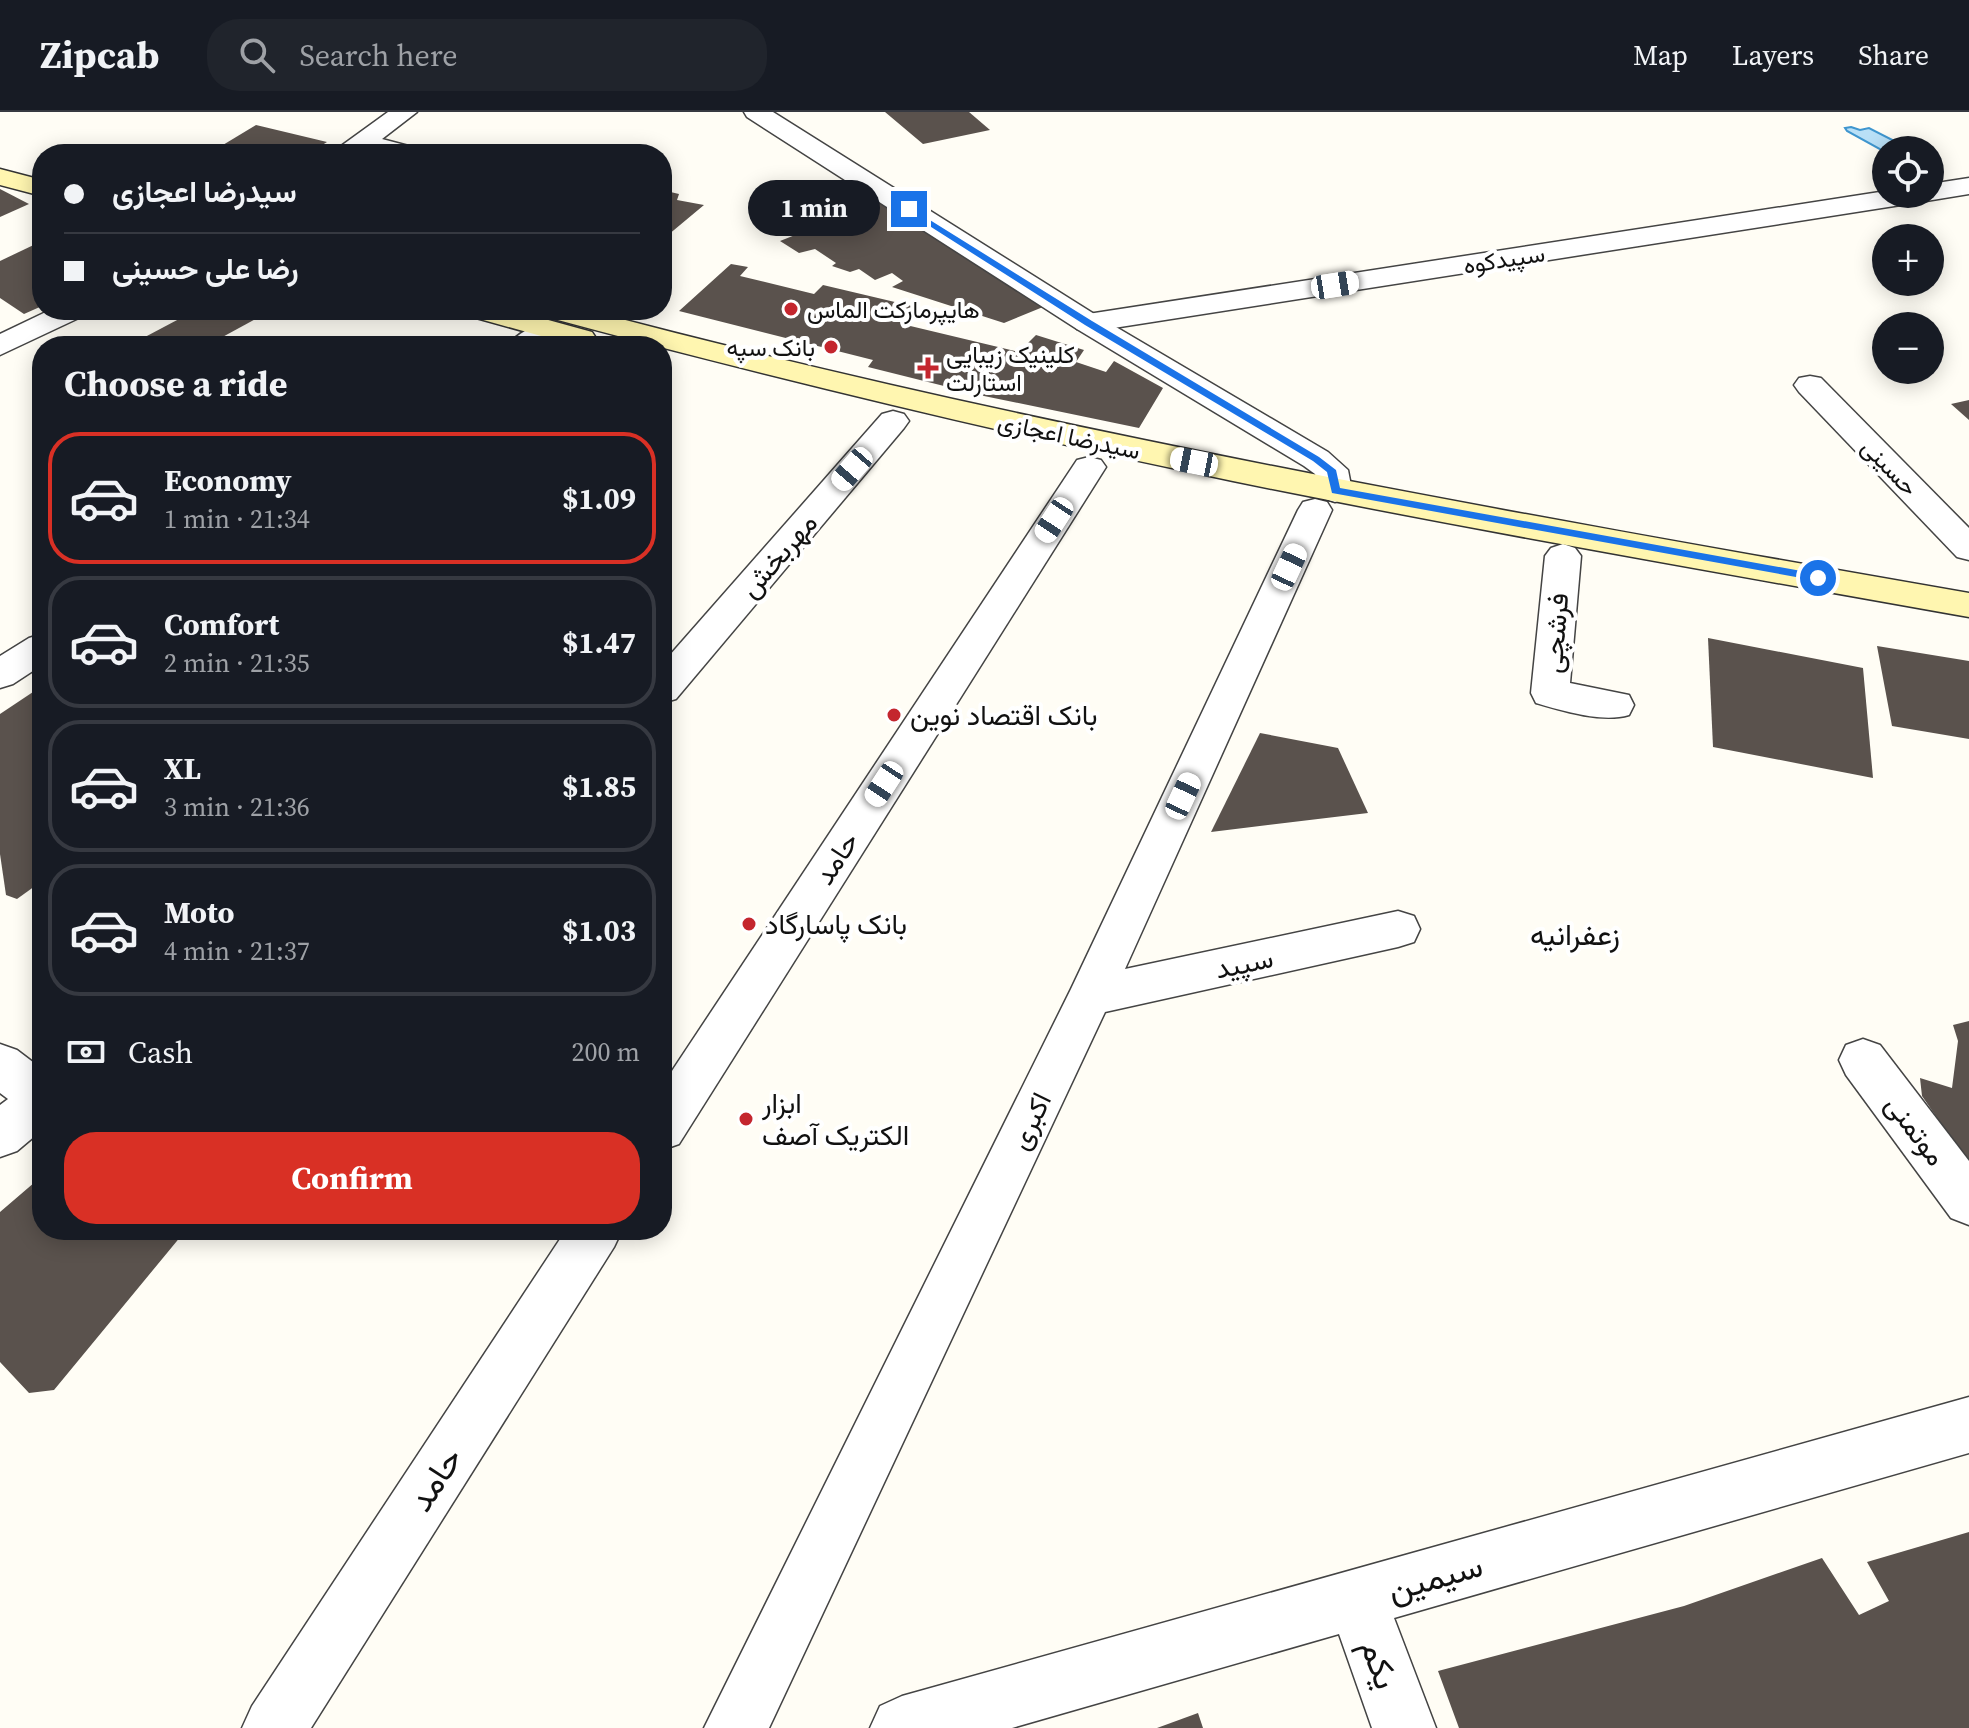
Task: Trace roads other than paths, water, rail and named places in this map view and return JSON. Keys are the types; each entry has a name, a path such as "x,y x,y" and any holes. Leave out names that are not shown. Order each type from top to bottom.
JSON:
{"main road":[{"path":"0,159 32,168"},
{"path":"0,177 32,185"},
{"name":"سیدرضا اعجازی","path":"551,320 588,336"},
{"name":"سیدرضا اعجازی","path":"551,320 623,336"},
{"name":"سیدرضا اعجازی","path":"672,347 906,399 1563,556 1969,631"},
{"name":"سیدرضا اعجازی","path":"672,362 893,421 1089,467 1325,500 1969,605"}],"street":[{"path":"358,144 405,112"},
{"path":"756,112 1088,323 1316,459 1331,470 1325,500"},
{"path":"1944,190 1969,186"},
{"name":"سپیدکوه","path":"1088,323 1872,201"},
{"path":"0,346 53,320"},
{"path":"534,336 551,320"},
{"name":"حسینی","path":"1810,385 1969,549"},
{"name":"مهربخش","path":"672,677 893,421"},
{"name":"حامد","path":"672,1113 1089,467"},
{"name":"اکبری","path":"736,1728 1090,996 1325,500"},
{"name":"فرشچی","path":"1563,556 1550,693 1615,705"},
{"path":"0,674 32,653"},
{"name":"سپید","path":"1090,996 1398,929"},
{"name":"موتمنی","path":"1863,1060 1969,1201"},
{"path":"0,1065 32,1091"},
{"path":"0,1135 32,1108"},
{"name":"حامد","path":"274,1728 590,1240"},
{"name":"سیمین","path":"902,1728 1969,1425"},
{"name":"یکم","path":"1356,1599 1404,1728"}],"water":[{"path":"1845,128 1869,128 1885,136 1872,136 1872,145"}],"place":[{"name":"هایپرمارکت الماس","path":"791,309"},
{"name":"بانک سپه","path":"831,347"},
{"name":"کلینیک زیبایی استارلت","path":"928,368"},
{"name":"بانک اقتصاد نوین","path":"894,715"},
{"name":"بانک پاسارگاد","path":"749,924"},
{"name":"ابزار الکتریک آصف","path":"746,1119"}],"district":[{"name":"زعفرانیه","path":"1575,934"}]}
